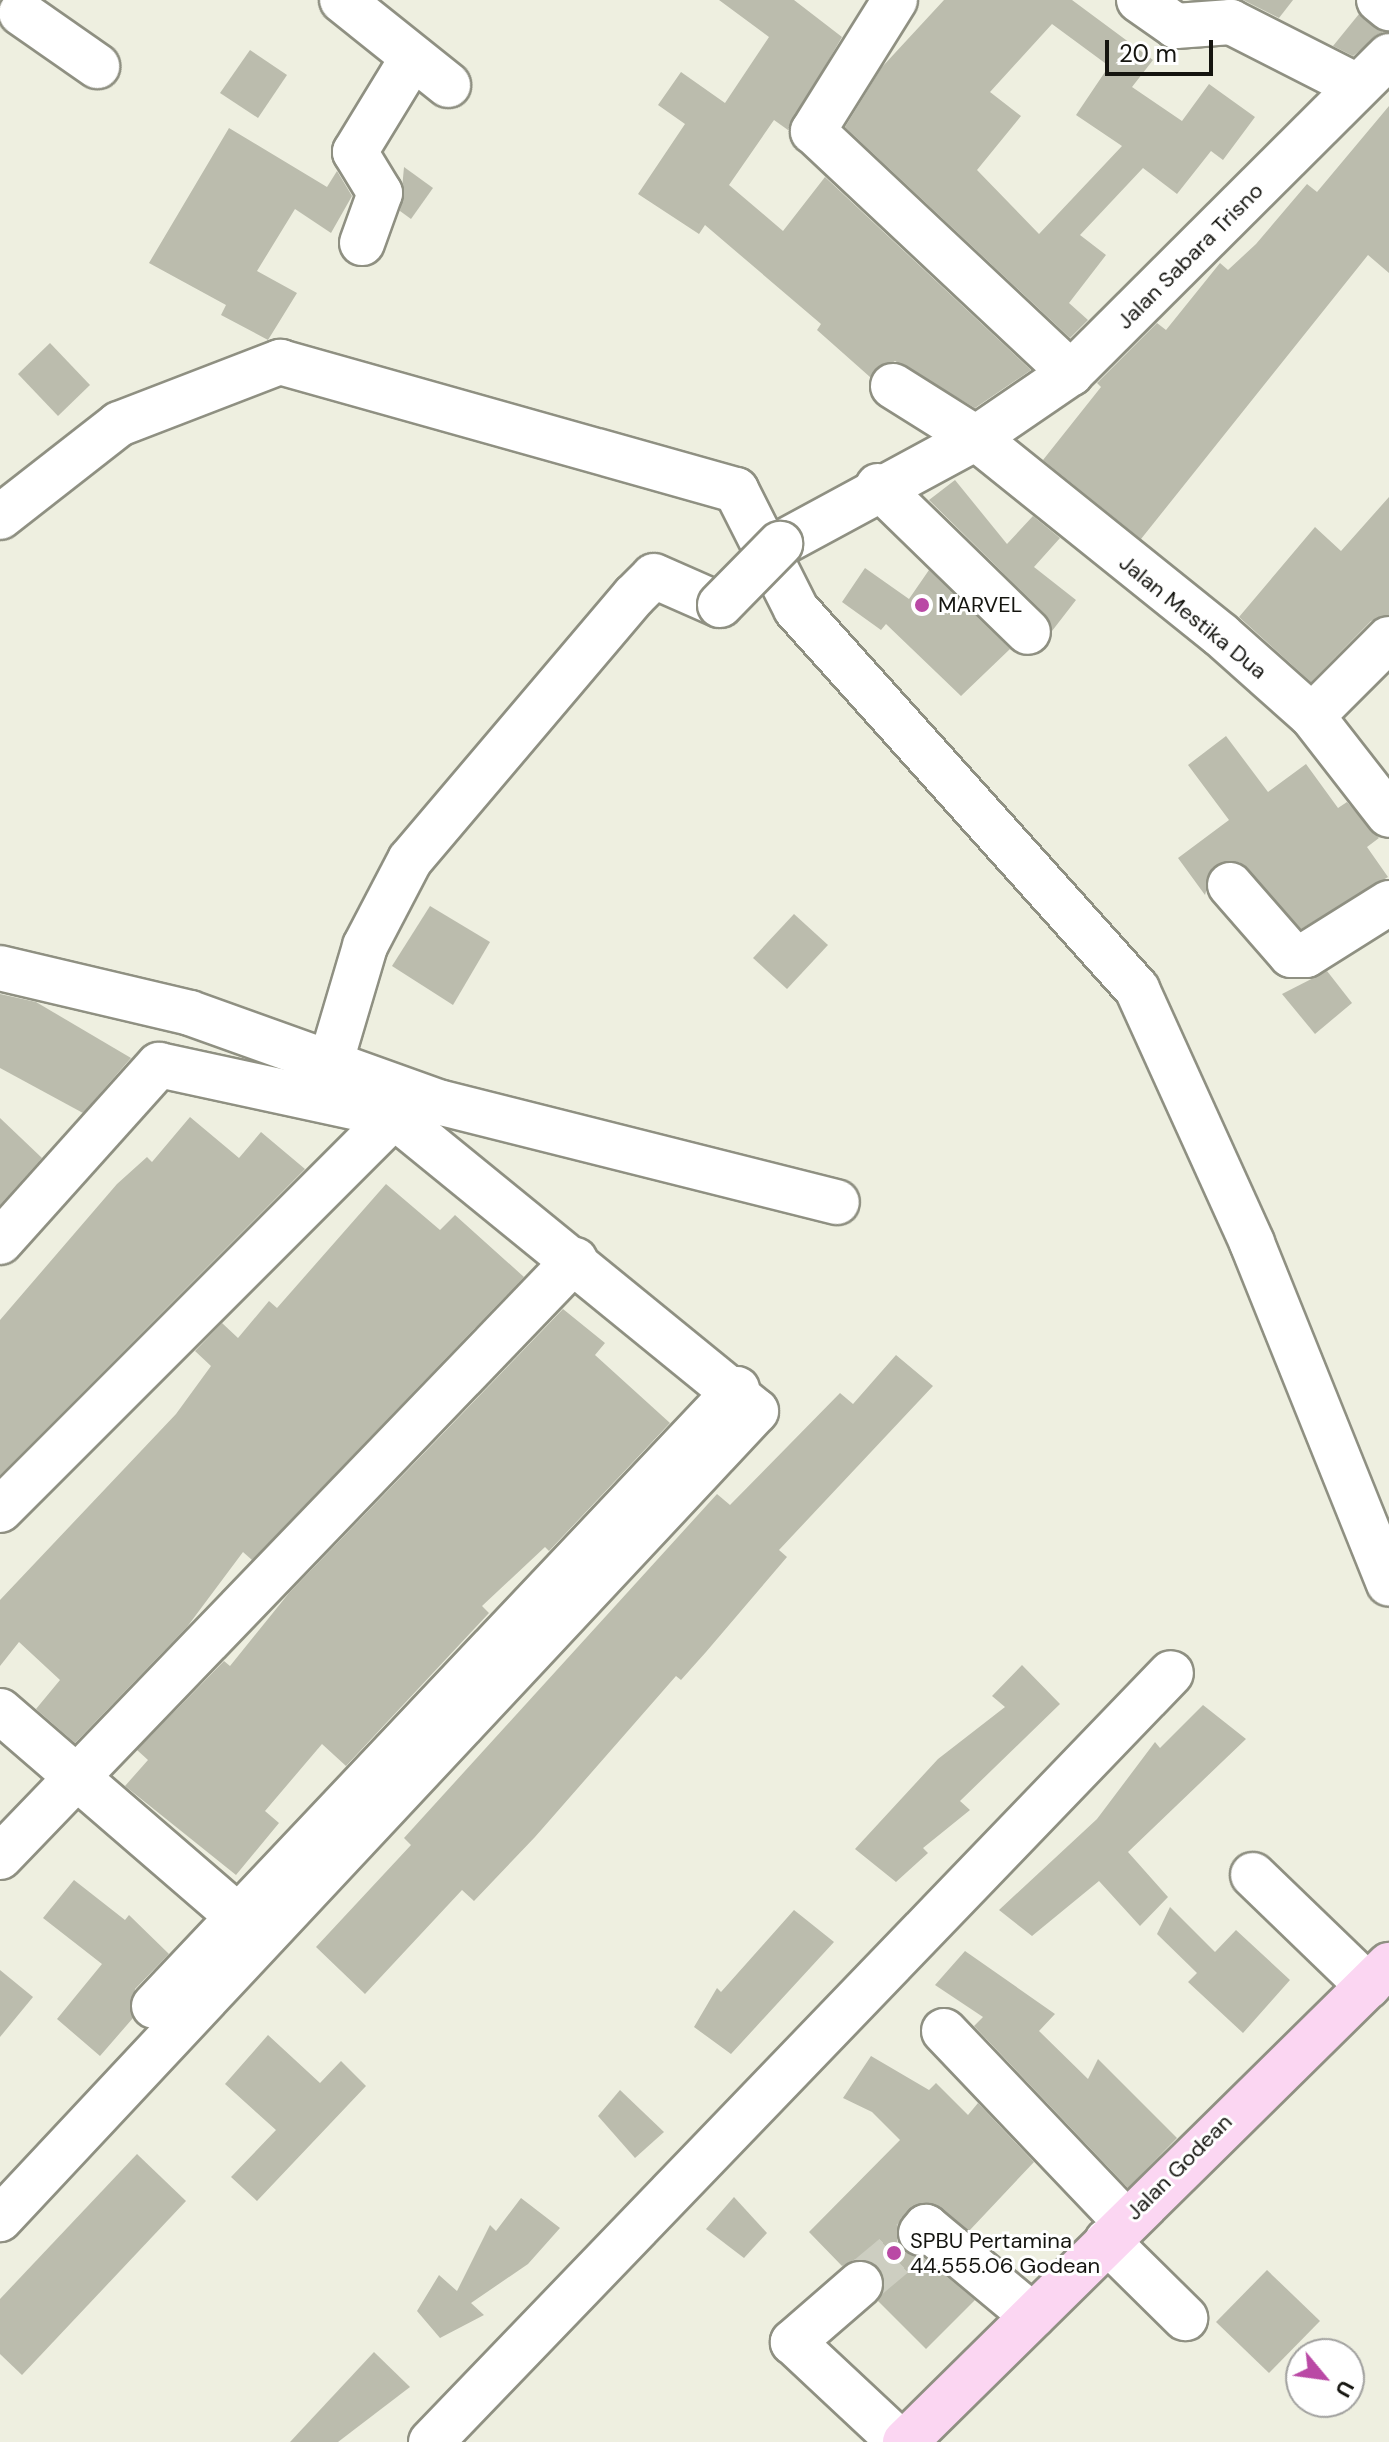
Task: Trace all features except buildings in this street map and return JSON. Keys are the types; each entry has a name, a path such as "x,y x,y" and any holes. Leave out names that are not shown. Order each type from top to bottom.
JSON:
{"main road":[{"name":"Jalan Godean","path":"903,2442 1378,1975"}],"street":[{"path":"342,0 448,85"},
{"path":"895,0 813,131 1071,373"},
{"path":"1139,0 1176,26 1231,22 1357,86"},
{"path":"1379,0 1389,8"},
{"path":"18,15 97,66"},
{"name":"Jalan Sabara Trisno","path":"331,1061 365,946 410,860 654,576 720,605 780,544 878,486 976,438 1071,373 1389,56"},
{"path":"362,243 380,193 355,152 413,57"},
{"path":"0,517 119,424 280,362 736,490 796,609 1137,989 1252,1243 1389,1583"},
{"name":"Jalan Mestika Dua","path":"893,386 976,438 1312,716 1389,815"},
{"path":"878,486 1028,632"},
{"path":"1312,716 1389,639"},
{"path":"1230,885 1291,955 1306,955 1389,903"},
{"path":"0,968 190,1013 442,1103 837,1202"},
{"path":"0,1242 159,1065 394,1116 737,1389 250,1926 0,2219"},
{"path":"0,1510 394,1116"},
{"path":"0,1857 575,1260"},
{"path":"431,2442 1171,1673"},
{"path":"0,1711 250,1926"},
{"path":"1253,1875 1378,1975"},
{"path":"0,2173 250,1926"},
{"path":"944,2031 1116,2231 1185,2318"},
{"path":"921,2233 926,2227 1033,2316"},
{"path":"860,2284 793,2342 903,2442"}],"tunnel":[{"path":"860,2284 921,2233"}],"place":[{"name":"MARVEL","path":"922,605"},
{"name":"SPBU Pertamina 44.555.06 Godean","path":"894,2253"}]}
